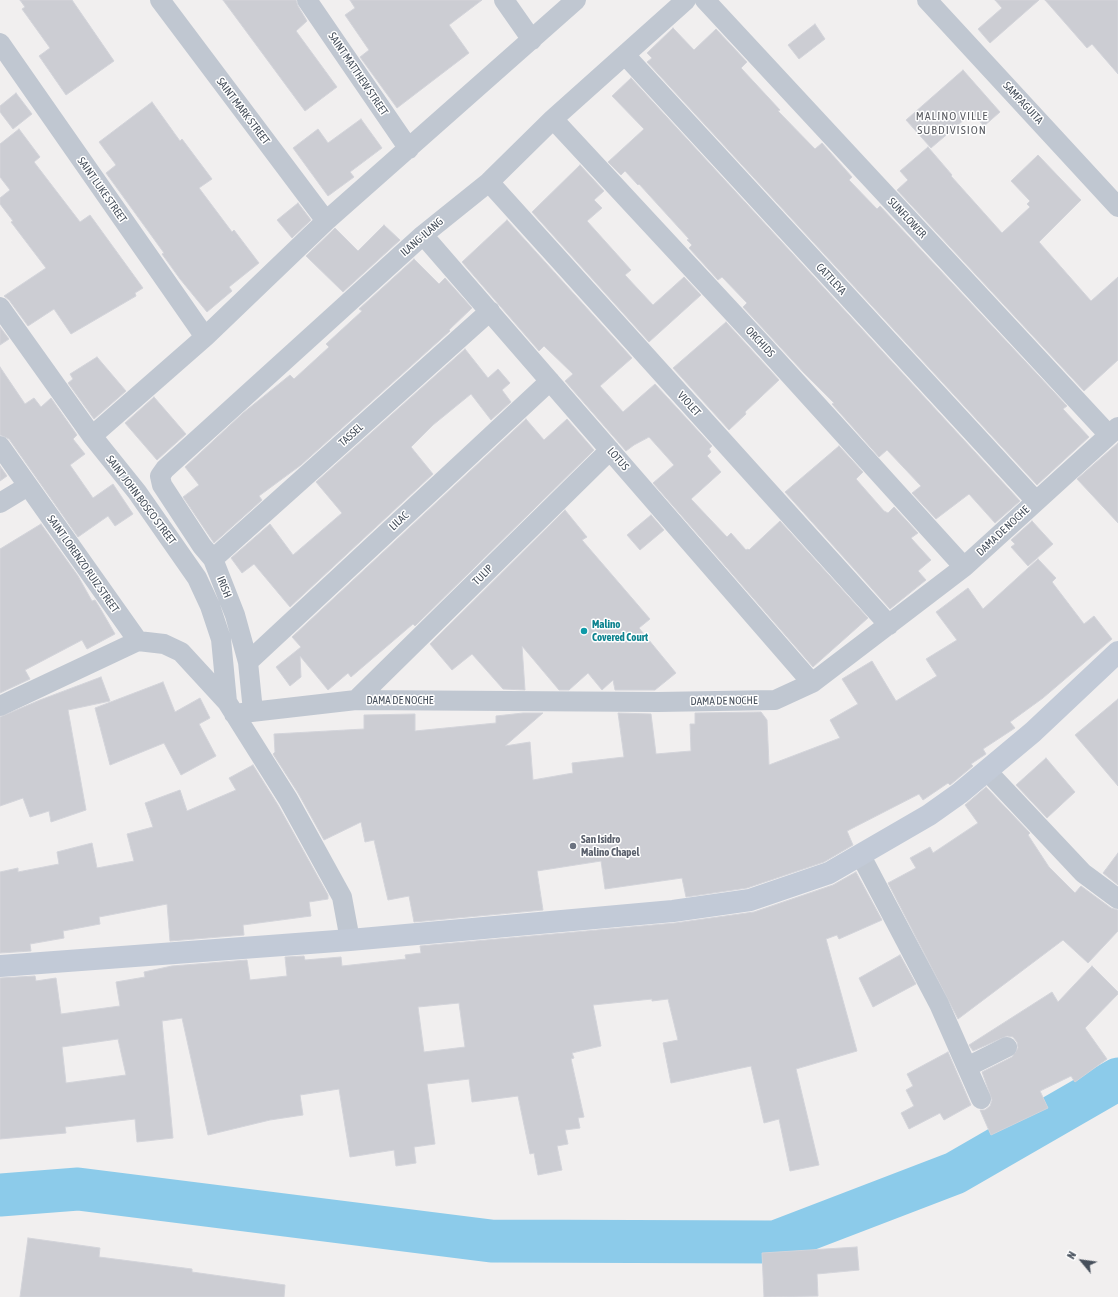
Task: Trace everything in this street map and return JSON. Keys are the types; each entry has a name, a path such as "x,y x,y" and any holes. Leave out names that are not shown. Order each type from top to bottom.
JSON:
{"street":[{"name":"SAINT MARK STREET","path":"160,0 326,221"},
{"name":"SAINT MATTHEW STREET","path":"307,0 409,149"},
{"path":"504,0 532,40"},
{"path":"92,436 204,337 326,221 576,0"},
{"name":"ILANG-ILANG","path":"160,476 165,469 423,234 489,182 553,119 626,56 686,0"},
{"name":"SUNFLOWER","path":"705,0 1113,431"},
{"name":"SAMPAGUITA","path":"927,0 1118,207"},
{"name":"SAINT LUKE STREET","path":"0,43 204,337"},
{"name":"CATTLEYA","path":"626,56 1036,501"},
{"name":"ORCHIDS","path":"553,119 760,342 964,567"},
{"name":"VIOLET","path":"489,182 889,625"},
{"name":"LOTUS","path":"423,234 812,684"},
{"name":"SAINT JOHN BOSCO STREET","path":"0,306 92,436 137,492 197,578 210,606 221,639 238,709"},
{"name":"TASSEL","path":"213,560 490,311"},
{"name":"LILAC","path":"248,662 550,381"},
{"name":"DAMA DE NOCHE","path":"238,709 356,700 658,702 775,700 812,684 964,567 1113,431"},
{"name":"SAINT LORENZO RUIZ STREET","path":"0,446 138,641"},
{"name":"TULIP","path":"356,700 610,450"},
{"name":"IRISH","path":"160,476 162,486 213,560 235,615 248,662 238,709"},
{"path":"0,503 28,486"},
{"path":"0,706 138,641 164,644 180,652 238,709 342,897 350,940"},
{"path":"0,966 350,940 674,911 750,900 829,873 861,856 929,815 987,771 1033,732 1118,652"},
{"path":"987,771 1083,873 1118,899"},
{"path":"861,856 939,1004 981,1100"},
{"path":"967,1067 1007,1047"}],"building":[{"path":"20,0 72,0 114,61 66,95 39,56 50,48 22,9 25,7"},
{"path":"223,0 296,0 307,21 296,31 337,87 305,111"},
{"path":"350,0 482,0 449,25 469,53 397,108 360,57 369,50 345,15 355,8"},
{"path":"995,0 1039,0 990,43 978,29 1002,8"},
{"path":"1045,0 1118,0 1118,74 1092,44 1087,48"},
{"path":"815,24 825,39 799,59 788,45"},
{"path":"673,28 694,50 716,29 747,62 741,68 780,110 778,111 815,149 822,143 852,177 849,180 877,209 880,206 1067,406 1063,409 1089,437 1037,485 647,62 652,58 647,53"},
{"path":"963,70 1000,112 984,126 972,113 931,148 906,120"},
{"path":"631,78 1020,501 995,523 969,494 936,519 912,493 921,486 887,450 879,457 832,404 834,403 743,307 747,303 722,277 718,280 689,248 692,245 687,240 689,239 639,184 638,185 625,171 621,175 608,162 644,129 612,96"},
{"path":"16,93 32,114 13,129 0,112 0,106"},
{"path":"152,102 180,141 182,139 212,179 199,188 232,232 234,230 259,263 229,287 232,291 207,312 180,279 162,254 164,253 106,173 116,165 99,142"},
{"path":"361,119 382,148 350,172 354,177 328,196 293,148 318,129 328,143"},
{"path":"19,129 40,157 34,162 80,222 90,215 143,288 135,293 136,296 71,334 54,309 28,326 9,300 4,296 46,268 11,222 13,221 0,204 0,198 10,190 0,177 0,144"},
{"path":"928,147 952,175 951,176 1002,233 1030,207 1027,204 1030,201 1011,181 1038,155 1081,200 1039,242 1091,301 1118,277 1118,360 1084,391 897,190 908,180 900,171"},
{"path":"580,165 604,191 594,200 602,208 587,221 631,270 625,275 653,305 684,277 701,295 649,342 532,212"},
{"path":"298,203 311,220 292,238 277,220"},
{"path":"507,220 632,358 600,386 623,412 655,384 712,446 709,449 711,452 707,456 721,472 691,499 727,537 731,533 746,550 749,550 780,521 868,618 813,667 653,483 674,465 649,437 626,451 565,381 573,374 544,346 539,351 462,262"},
{"path":"384,225 400,240 343,292 306,256 335,228 358,251"},
{"path":"414,259 439,284 445,278 472,308 449,330 450,331 301,465 259,496 262,500 214,543 183,497 199,485 185,467 243,413 290,375 294,379 329,347 326,344 362,311 359,309"},
{"path":"726,322 779,380 745,412 746,414 729,430 673,368"},
{"path":"0,327 9,339 0,345"},
{"path":"465,349 488,378 498,369 510,383 502,390 511,402 491,420 471,394 433,425 411,447 433,474 290,607 254,564 242,573 231,558 270,524 293,555 342,513 316,482"},
{"path":"97,357 126,391 94,419 68,383 73,379 70,374"},
{"path":"0,367 25,404 34,398 41,407 51,398 77,435 73,439 85,454 70,465 93,498 113,484 133,514 115,526 108,516 78,537 9,439 0,435"},
{"path":"154,397 186,434 157,460 125,423"},
{"path":"526,419 544,440 567,419 594,450 415,626 413,624 351,677 348,673 328,690 300,656 301,677 290,686 276,667 301,647 292,637"},
{"path":"1118,443 1118,523 1077,479"},
{"path":"839,446 863,472 856,479 884,511 888,513 894,507 918,533 911,538 931,560 918,571 926,580 890,609 785,492"},
{"path":"0,466 7,476 0,481"},
{"path":"565,510 587,537 582,540 650,619 639,628 676,673 655,690 615,690 613,680 602,690 588,673 569,690 559,690 522,646 525,690 503,689 472,654 452,670 430,644"},
{"path":"651,515 664,530 640,550 627,535"},
{"path":"1032,521 1053,544 1028,566 1011,547 1015,544 1011,540"},
{"path":"41,524 78,576 92,601 95,600 115,634 87,649 82,640 25,670 30,679 0,693 0,549"},
{"path":"1038,559 1056,578 1052,582 1084,624 1094,616 1112,639 1043,698 1010,722 1015,728 983,749 986,754 971,764 973,766 950,785 948,783 923,800 919,794 847,831 853,845 824,862 747,888 686,897 682,878 605,889 601,861 537,871 543,910 414,922 409,896 388,900 374,840 365,842 361,822 324,840 298,793 273,754 275,752 274,734 364,729 364,715 415,714 415,731 496,723 496,716 523,713 543,713 505,746 530,742 533,780 573,773 572,763 624,757 618,713 651,714 656,754 691,751 690,724 695,724 695,713 761,712 767,720 769,765 840,738 830,720 858,704 842,679 872,661 896,701 937,676 926,659 957,640 936,612 968,588 983,609"},
{"path":"101,677 110,701 68,710 86,810 51,822 49,811 30,817 23,798 0,806 0,717"},
{"path":"163,682 175,712 200,698 210,718 199,724 216,756 181,775 164,743 110,765 95,708"},
{"path":"1118,699 1118,786 1075,735"},
{"path":"1046,758 1075,792 1047,818 1016,785"},
{"path":"253,765 278,805 328,895 328,899 309,902 311,916 243,925 244,935 170,941 167,904 99,917 100,924 63,931 64,938 30,944 31,951 0,953 0,872 18,868 18,872 59,864 57,852 92,843 97,868 134,861 127,834 153,827 145,803 180,790 187,811 236,790 229,778"},
{"path":"986,787 1030,833 1028,835 1049,867 1075,893 1081,886 1111,908 1118,910 1118,931 1088,963 1063,940 958,1019 888,883 916,868 910,858 930,847 933,853 978,823 965,805"},
{"path":"1118,853 1118,885 1103,873"},
{"path":"856,872 882,920 839,939 837,935 826,939 857,1051 796,1069 819,1165 790,1171 779,1119 764,1123 751,1066 671,1083 663,1043 678,1040 668,999 652,1001 652,999 593,1005 601,1046 572,1053 574,1058 571,1059 584,1117 578,1118 580,1128 565,1130 568,1144 557,1146 562,1170 538,1175 534,1153 530,1154 518,1096 472,1102 469,1079 427,1084 435,1144 414,1147 416,1163 396,1166 394,1150 350,1157 339,1089 300,1095 303,1115 270,1120 208,1135 182,1018 162,1021 173,1138 137,1142 135,1119 65,1127 66,1133 0,1139 0,978 35,976 36,981 56,978 61,1014 120,1006 116,982 145,977 144,972 172,966 247,960 250,980 287,976 285,957 304,956 305,960 341,957 342,966 406,959 405,955 421,953 420,946 675,923 754,912 833,885","holes":["459,1003 465,1047 424,1052 418,1007","118,1039 126,1075 66,1083 62,1047"]},
{"path":"900,955 916,984 873,1007 859,978"},
{"path":"1092,966 1118,992 1118,994 1085,1028 1107,1059 1075,1082 1071,1076 1040,1091 1048,1108 991,1135 980,1110 985,1110 990,1106 992,1100 982,1072 1012,1057 1018,1048 1017,1042 1013,1037 1007,1036 973,1051 969,1045 1052,992 1058,1002"},
{"path":"948,1052 971,1105 944,1120 940,1113 909,1129 901,1113 914,1106 906,1090 913,1086 907,1074"},
{"path":"28,1238 100,1248 99,1257 192,1269 192,1272 285,1285 284,1297 20,1297"},
{"path":"857,1247 859,1270 817,1274 818,1296 764,1297 762,1253"}],"waterway":[{"path":"0,1195 78,1189 491,1241 775,1242 955,1173 1118,1079"}],"place":[{"name":"Malino Covered Court","path":"584,631"},
{"name":"San Isidro Malino Chapel","path":"573,846"}],"district":[{"name":"MALINO VILLE SUBDIVISION","path":"952,123"}]}
